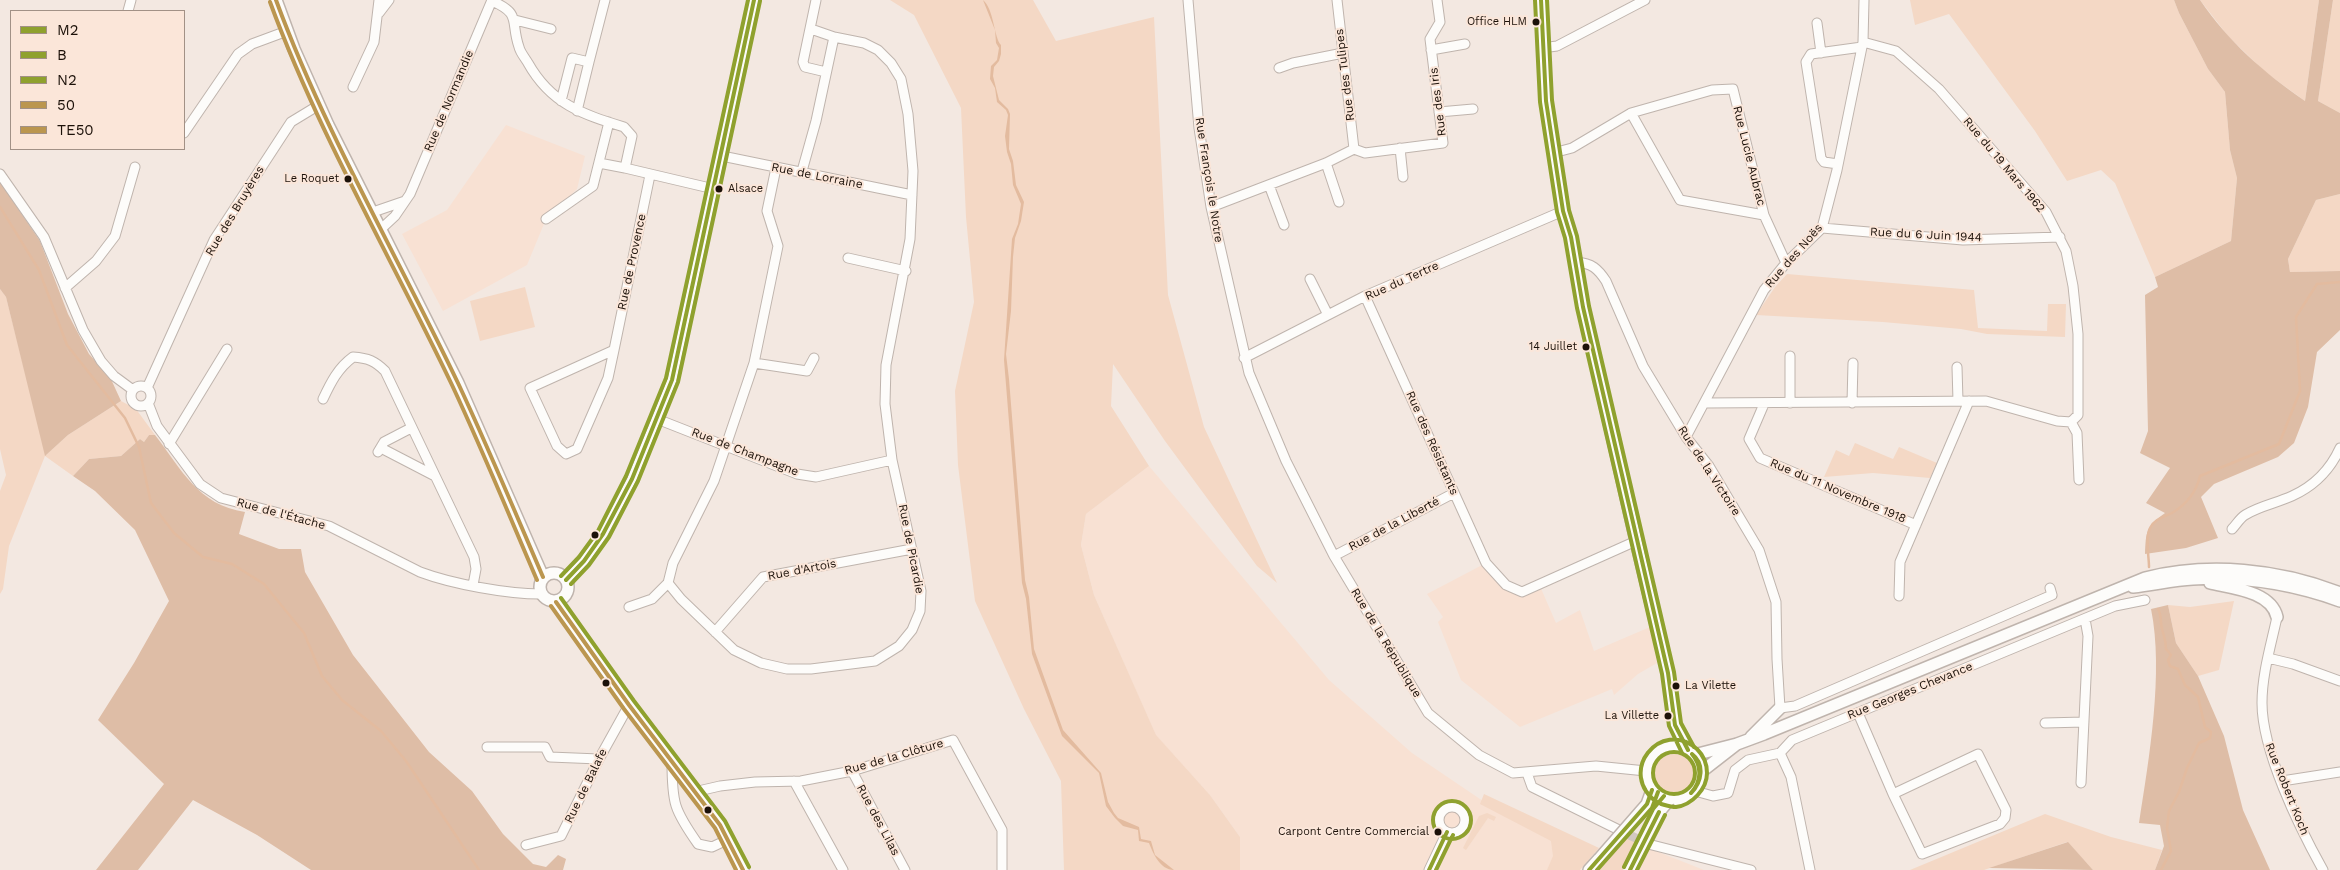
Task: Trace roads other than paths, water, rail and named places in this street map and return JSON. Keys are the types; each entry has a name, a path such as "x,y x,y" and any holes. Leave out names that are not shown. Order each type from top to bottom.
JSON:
{"main road":[{"path":"276,0 287,31 320,105 458,383 544,577"},
{"path":"1540,0 1542,48 1553,152 1563,211 1576,262 1583,307 1668,673 1675,724 1699,762 1701,772 1701,778 1695,791 1683,799 1669,800 1656,795 1652,790 1646,778 1646,771 1651,758 1665,747 1675,724"},
{"path":"1665,747 1680,747 1691,752 1737,744 2119,588 2191,571 2247,571 2298,579 2340,592"},
{"path":"556,602 567,594 566,580 556,573 544,577 539,585 541,594 547,600 556,602 728,839 743,870"},
{"path":"2147,582 2217,578 2268,582 2310,592 2340,602"},
{"path":"2191,579 2257,595 2270,603 2276,610 2277,616"},
{"path":"1748,740 1780,708"},
{"path":"1701,772 1737,744"},
{"path":"1589,870 1646,804 1652,790"},
{"path":"1630,870 1659,812 1669,800"}],"street":[{"path":"353,86 374,42 379,0"},
{"path":"379,12 389,0"},
{"path":"492,0 507,8 515,20 519,47 535,75 548,91 576,111 624,127 632,136 625,168"},
{"name":"Rue de Normandie","path":"381,229 395,216 405,201 492,0"},
{"path":"576,111 605,0"},
{"path":"566,580 584,561 603,534 632,479 672,380 722,156 754,0"},
{"path":"816,0 803,62 805,67 826,72"},
{"name":"Rue François le Notre","path":"1188,0 1199,128 1211,207 1244,358"},
{"name":"Rue des Tulipes","path":"1336,0 1354,149"},
{"name":"Rue des Iris","path":"1354,149 1365,153 1443,143 1430,39 1440,22 1437,0"},
{"path":"1542,48 1557,46 1645,0"},
{"name":"Rue des Noës","path":"1686,437 1706,403 1759,299 1772,279 1822,228 1838,164 1862,44 1864,0"},
{"path":"515,20 551,29"},
{"path":"1817,23 1821,53"},
{"name":"Rue de Picardie","path":"668,582 680,599 734,650 761,663 787,669 811,669 875,661 900,646 912,630 920,611 922,591 892,460 885,404 886,365 906,271 910,240 913,171 908,114 901,79 878,50 864,43 834,37 811,29"},
{"path":"185,132 238,54 252,44 287,31"},
{"path":"802,171 834,37"},
{"path":"1432,50 1465,44"},
{"path":"1838,164 1824,162 1821,158 1806,62 1811,54 1862,44"},
{"name":"Rue du 19 Mars 1962","path":"1862,44 1896,51 1939,89 2046,212 2060,237 2066,251 2073,286 2078,334 2078,415 2071,422"},
{"path":"1279,68 1293,63 1343,53"},
{"path":"561,101 572,58 589,62"},
{"name":"Rue Lucie Aubrac","path":"1631,113 1712,90 1733,89 1764,215 1786,263"},
{"name":"Rue des Bruyères","path":"147,388 214,240 291,122 320,105"},
{"path":"1439,112 1473,109"},
{"path":"1553,152 1572,148 1631,113 1680,200 1764,215"},
{"path":"546,219 593,186 609,122"},
{"path":"1400,148 1403,177"},
{"path":"1211,207 1326,163 1354,149"},
{"name":"Rue de Lorraine","path":"722,156 912,195"},
{"path":"599,163 714,189"},
{"path":"1326,163 1339,202"},
{"path":"65,288 96,261 115,236 136,166"},
{"path":"629,607 652,598 668,582 673,563 714,481 727,445 754,363 778,246 767,210 776,168"},
{"path":"0,174 44,237 83,330 102,361 114,376 133,390"},
{"name":"Rue de Provence","path":"614,350 530,388 557,446 566,454 577,449 608,378 614,350 650,174"},
{"path":"1269,185 1284,225"},
{"path":"373,212 405,201"},
{"name":"Rue du Tertre","path":"1244,358 1365,296 1563,211"},
{"name":"Rue du 6 Juin 1944","path":"1822,228 1963,240 2060,237"},
{"path":"848,258 906,271"},
{"name":"Rue de la Victoire","path":"1576,262 1588,263 1598,270 1606,281 1643,366 1686,437 1708,466 1759,550 1776,602 1776,659 1780,708"},
{"path":"1310,279 1328,315"},
{"name":"Rue des Résistants","path":"1365,296 1486,563 1506,585 1522,592 1636,541"},
{"path":"169,444 227,349"},
{"path":"1790,356 1790,403"},
{"path":"323,399 334,376 353,357 367,358 377,363 385,372 474,557 476,569 473,585"},
{"path":"754,363 807,371 814,358"},
{"name":"Rue de la République","path":"1244,358 1263,410 1286,461 1334,556 1428,713 1480,755 1513,772 1527,773 1596,766 1646,771"},
{"path":"1852,403 1853,363"},
{"path":"1957,367 1958,401"},
{"path":"138,386 147,388 151,394 148,403 142,406 136,404 132,396 133,390 138,386"},
{"path":"1900,596 1900,562 1970,401"},
{"path":"1706,403 1986,401 2057,422 2071,422 2077,433 2079,480"},
{"name":"Rue de l'Étache","path":"148,403 157,426 169,444 200,484 221,498 329,526 435,578 522,594 541,594"},
{"name":"Rue du 11 Novembre 1918","path":"1764,404 1749,439 1760,458 1916,525"},
{"name":"Rue de Champagne","path":"657,418 797,474 816,477 892,460"},
{"path":"411,428 384,442 379,450 435,476"},
{"path":"2232,529 2244,515 2293,496 2308,488 2323,476 2340,448"},
{"name":"Rue de la Liberté","path":"1334,556 1454,493"},
{"name":"Rue d'Artois","path":"715,632 763,577 912,549"},
{"path":"1780,708 1795,706 2052,595 2050,588"},
{"name":"Rue Georges Chevance","path":"1695,791 1713,796 1728,793 1735,770 1748,760 1780,753 1792,740 2115,606 2146,600"},
{"name":"Rue Robert Koch","path":"2277,616 2263,683 2262,704 2267,742 2311,850 2323,870"},
{"path":"2081,783 2088,636 2086,619"},
{"path":"2268,658 2293,664 2340,681"},
{"name":"Rue de Balafe","path":"526,845 561,836 599,759 629,705"},
{"path":"1858,713 1893,794 1922,854 2000,824 2005,818 2006,810 1978,754 1893,794"},
{"path":"2046,723 2084,722"},
{"name":"Rue de la Clôture","path":"694,792 720,786 794,781 852,771 953,740 1002,830 1002,870"},
{"path":"487,747 544,747 550,757 599,759"},
{"path":"1780,753 1791,777 1810,870"},
{"path":"672,762 672,796 680,818 698,844 712,847 728,839"},
{"name":"Rue des Lilas","path":"852,771 905,870"},
{"path":"2282,781 2340,772"},
{"path":"1527,773 1532,787 1617,829"},
{"path":"794,781 843,870"},
{"path":"1429,870 1447,832"},
{"path":"1648,844 1751,870"}],"waterway":[{"path":"0,207 39,270 67,345 125,418 139,447 151,503 174,533 203,557 232,564 264,584 304,633 322,676 342,700 381,731 406,761 479,870"},
{"path":"2149,567 2147,542 2150,528 2157,520 2172,513 2186,502 2196,488 2200,476 2279,444 2300,391 2296,317 2317,284 2340,282"},
{"path":"2158,609 2166,649 2171,655 2168,660 2170,666 2178,669 2185,685 2198,697 2205,727 2211,732 2210,738 2199,743 2169,811 2167,828 2171,851 2161,870"}],"tunnel":[{"path":"1617,829 1648,844"}],"place":[{"name":"Office HLM","path":"1536,22"},
{"name":"Le Roquet","path":"348,179"},
{"name":"Alsace","path":"719,189"},
{"name":"14 Juillet","path":"1586,347"},
{"name":"La Vilette","path":"1676,686"},
{"name":"La Villette","path":"1668,716"},
{"name":"Carpont Centre Commercial","path":"1438,832"}]}
